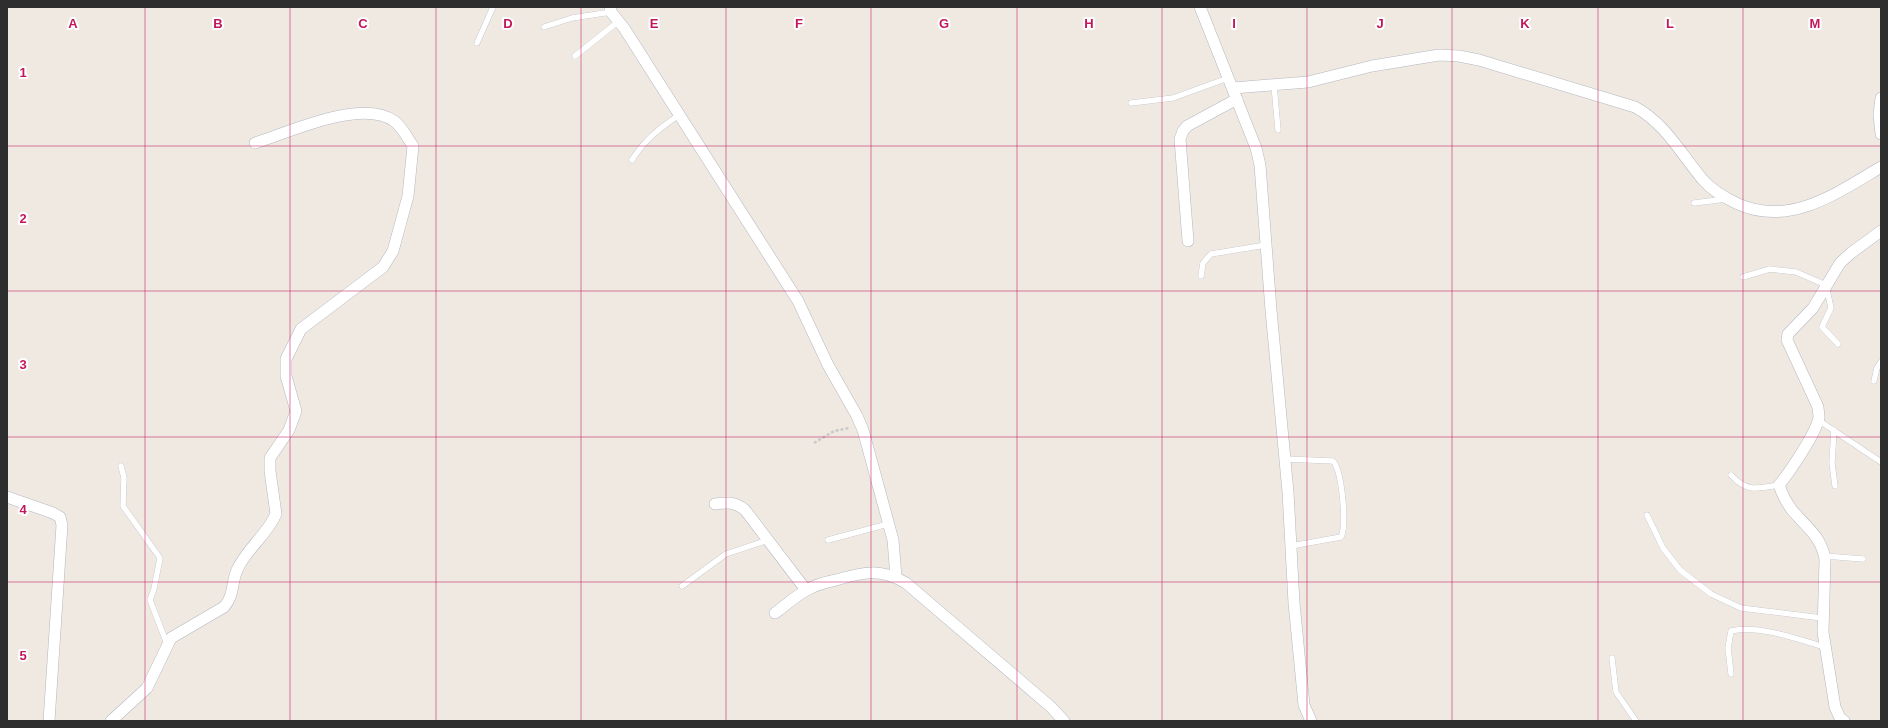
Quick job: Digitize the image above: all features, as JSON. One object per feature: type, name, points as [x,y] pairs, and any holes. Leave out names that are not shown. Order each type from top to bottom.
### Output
[{"type":"street","points":[[1200,7],[1256,148],[1260,164],[1285,459],[1294,602],[1304,704],[1311,721]]},
{"type":"street","points":[[610,9],[624,28],[798,301],[828,365],[861,426],[895,552],[896,577]]},
{"type":"street","points":[[1231,83],[1274,85],[1308,82],[1372,66],[1438,55],[1459,56],[1479,60],[1636,107],[1649,114],[1662,126],[1704,181],[1726,198],[1748,208],[1776,212],[1801,209],[1822,202],[1881,167]]},
{"type":"street","points":[[1881,98],[1879,115],[1881,134]]},
{"type":"street","points":[[1188,241],[1180,139],[1187,126],[1237,99]]},
{"type":"street","points":[[111,721],[147,688],[171,638],[224,607],[233,592],[236,572],[247,552],[274,521],[276,514],[270,471],[270,458],[289,430],[296,412],[286,376],[286,358],[301,329],[383,267],[393,251],[408,196],[413,146],[396,122],[380,113],[344,113],[255,144]]},
{"type":"street","points":[[1844,721],[1840,718],[1835,706],[1825,646],[1822,618],[1825,556],[1824,548],[1817,537],[1785,500],[1778,485],[1792,468],[1818,420],[1818,408],[1787,340],[1791,329],[1813,308],[1840,263],[1881,231]]},
{"type":"street","points":[[7,497],[53,513],[60,517],[62,525],[49,721]]},
{"type":"street","points":[[715,504],[730,502],[738,504],[745,510],[806,590]]},
{"type":"street","points":[[775,614],[806,590],[858,574],[878,573],[896,577],[906,583],[1064,721]]},
{"type":"lane","points":[[477,43],[493,7]]},
{"type":"lane","points":[[544,27],[572,18],[610,9]]},
{"type":"lane","points":[[574,56],[619,21]]},
{"type":"lane","points":[[1131,103],[1173,98],[1231,83]]},
{"type":"lane","points":[[1274,85],[1278,130]]},
{"type":"lane","points":[[632,160],[641,146],[654,131],[680,115]]},
{"type":"lane","points":[[1694,203],[1726,198]]},
{"type":"lane","points":[[1202,276],[1203,263],[1211,254],[1266,245]]},
{"type":"lane","points":[[1743,277],[1770,269],[1796,272],[1826,285],[1831,308],[1822,327],[1838,344]]},
{"type":"lane","points":[[1874,381],[1877,368],[1881,362]]},
{"type":"lane","points":[[1818,420],[1881,462]]},
{"type":"lane","points":[[1834,430],[1832,463],[1834,486]]},
{"type":"lane","points":[[1285,459],[1333,461],[1338,466],[1343,504],[1344,530],[1341,537],[1291,546]]},
{"type":"lane","points":[[121,466],[124,478],[123,506],[160,558],[150,600],[156,612],[167,644]]},
{"type":"lane","points":[[1731,475],[1739,484],[1754,489],[1778,485]]},
{"type":"lane","points":[[1647,515],[1663,548],[1680,570],[1711,594],[1741,608],[1822,618]]},
{"type":"lane","points":[[828,540],[888,524]]},
{"type":"lane","points":[[682,586],[726,554],[768,540]]},
{"type":"lane","points":[[1825,556],[1863,559]]},
{"type":"lane","points":[[1731,674],[1728,648],[1731,631],[1741,629],[1772,633],[1825,646]]},
{"type":"lane","points":[[1612,658],[1616,692],[1636,721]]},
{"type":"path","points":[[814,443],[834,431],[861,426]]}]
